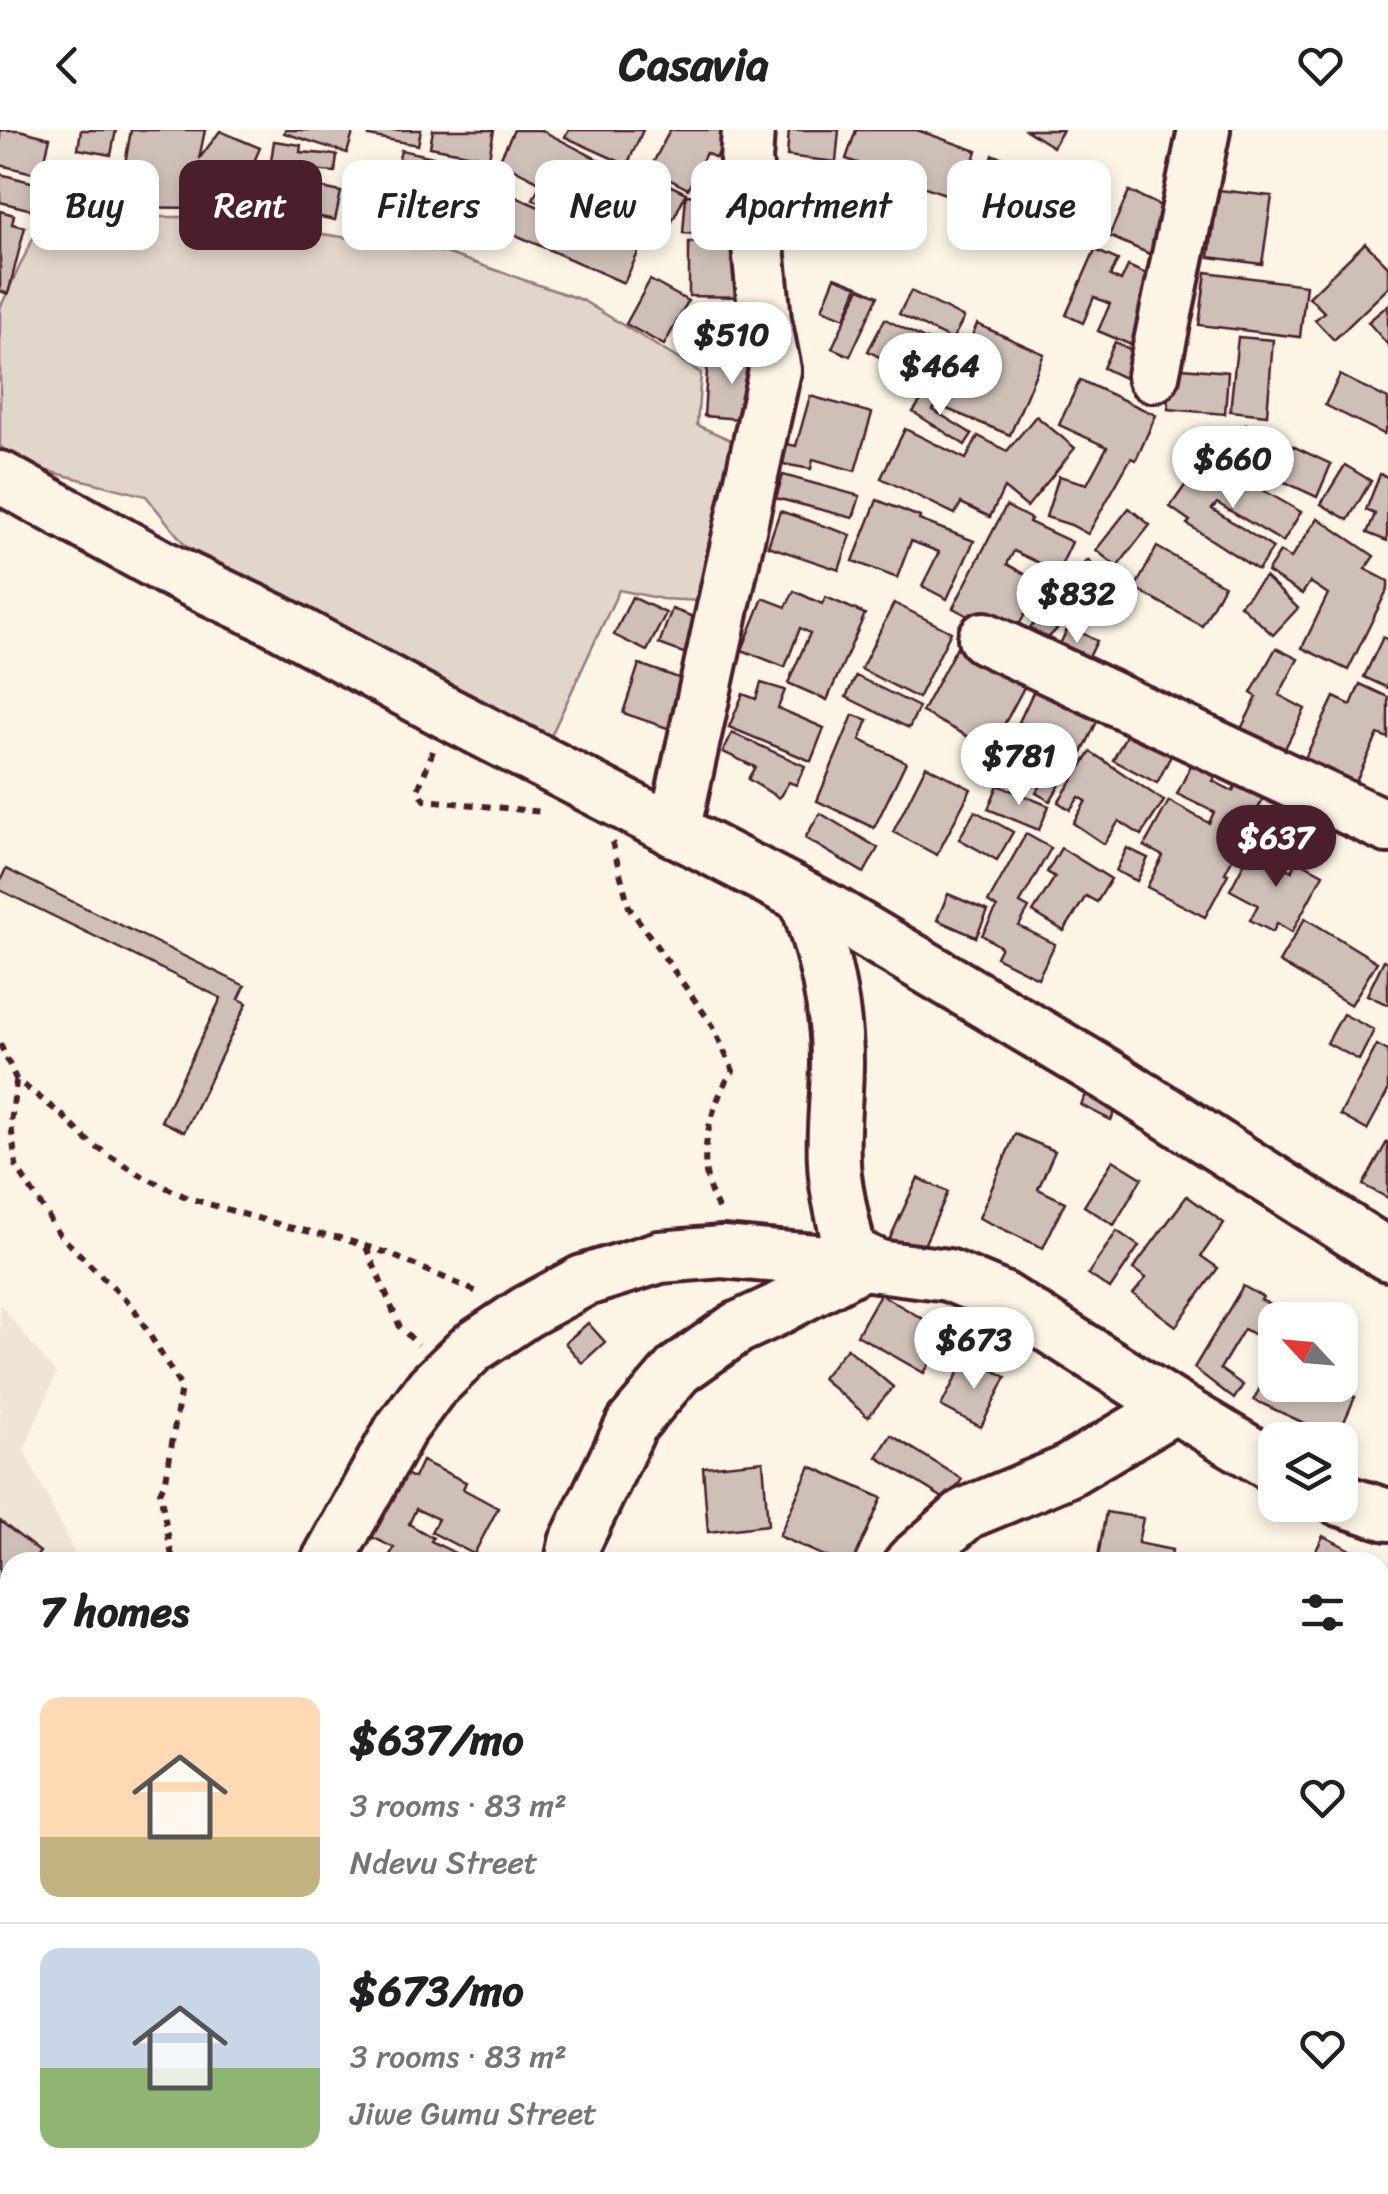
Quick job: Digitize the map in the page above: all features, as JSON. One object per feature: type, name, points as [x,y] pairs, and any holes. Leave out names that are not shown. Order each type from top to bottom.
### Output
[{"type":"street","points":[[674,831],[776,370],[764,320],[746,162],[748,130]]},
{"type":"street","points":[[1153,376],[1204,130]]},
{"type":"street","points":[[0,477],[169,570],[273,619],[831,911],[1112,1078],[1388,1255]]},
{"type":"street","points":[[984,638],[1388,827]]},
{"type":"street","points":[[805,898],[832,994],[837,1065],[834,1166],[839,1200],[850,1252],[870,1265]]},
{"type":"street","points":[[333,1552],[400,1430],[431,1388],[472,1348],[526,1312],[583,1282],[660,1257],[722,1252],[948,1276],[1003,1298],[1258,1457]]},
{"type":"street","points":[[573,1552],[632,1424],[678,1370],[737,1328],[870,1265]]},
{"type":"street","points":[[922,1552],[966,1514],[1066,1472],[1175,1407]]},
{"type":"street","points":[[1358,1506],[1388,1515]]},
{"type":"path","points":[[447,713],[418,790],[425,800],[550,812]]},
{"type":"path","points":[[606,830],[629,907],[713,1026],[733,1071],[721,1088],[704,1153],[708,1183],[726,1227],[720,1242],[722,1252]]},
{"type":"path","points":[[0,1044],[16,1080],[62,1115],[90,1144],[140,1175],[188,1198],[365,1246],[526,1312]]},
{"type":"path","points":[[16,1080],[11,1124],[16,1166],[60,1236],[133,1307],[182,1386],[166,1480],[160,1492],[171,1552]]},
{"type":"path","points":[[365,1246],[400,1327],[447,1373]]},
{"type":"shaded area","points":[[159,217],[179,217],[179,250],[322,250],[322,234],[342,237],[342,250],[446,253],[582,300],[701,373],[697,425],[744,446],[700,601],[662,599],[619,590],[549,740],[324,626],[186,546],[146,496],[20,464],[0,446],[0,308],[30,245],[30,250],[159,250]]},
{"type":"shaded area","points":[[0,1304],[56,1374],[24,1450],[74,1552],[0,1552]]},
{"type":"building","points":[[0,130],[19,130],[50,138],[45,160],[30,160],[30,172],[0,165]]},
{"type":"building","points":[[81,130],[116,130],[111,155],[78,149]]},
{"type":"building","points":[[131,130],[205,130],[199,159],[220,131],[260,148],[255,160],[179,160],[179,208],[159,208],[159,160],[126,160]]},
{"type":"building","points":[[371,130],[421,130],[418,145],[369,136]]},
{"type":"building","points":[[433,130],[494,130],[489,158],[430,147]]},
{"type":"building","points":[[514,130],[541,130],[599,160],[535,160],[535,180],[515,169],[515,160],[499,160]]},
{"type":"building","points":[[569,130],[643,130],[629,160],[616,160],[565,137]]},
{"type":"building","points":[[670,130],[731,130],[716,158],[706,153],[702,160],[691,160],[688,189],[671,180],[671,160],[655,160]]},
{"type":"building","points":[[789,130],[839,130],[836,160],[787,156]]},
{"type":"building","points":[[856,130],[917,130],[977,151],[974,160],[947,160],[947,195],[927,188],[927,160],[846,159]]},
{"type":"building","points":[[1026,130],[1063,130],[1053,147]]},
{"type":"building","points":[[284,133],[353,133],[347,153]]},
{"type":"building","points":[[274,141],[301,145],[300,152],[337,155],[335,172],[322,171],[322,160],[271,160]]},
{"type":"building","points":[[401,150],[433,157],[432,160],[399,160]]},
{"type":"building","points":[[0,174],[30,182],[30,210],[0,202]]},
{"type":"building","points":[[671,186],[686,193],[671,224]]},
{"type":"building","points":[[322,188],[341,192],[335,220],[322,217]]},
{"type":"building","points":[[1219,190],[1272,196],[1262,264],[1209,257]]},
{"type":"building","points":[[1129,191],[1172,211],[1152,255],[1111,237]]},
{"type":"building","points":[[686,195],[691,195],[691,234],[683,233]]},
{"type":"building","points":[[515,196],[535,205],[535,244],[515,235]]},
{"type":"building","points":[[0,211],[14,215],[12,224],[25,227],[8,294],[0,291]]},
{"type":"building","points":[[689,242],[691,250],[742,250],[744,297],[689,296]]},
{"type":"building","points":[[1365,243],[1388,266],[1388,288],[1334,340],[1315,320],[1324,312],[1309,297]]},
{"type":"building","points":[[550,250],[639,251],[624,283]]},
{"type":"building","points":[[1095,250],[1118,260],[1110,276],[1121,281],[1128,266],[1169,284],[1141,349],[1098,331],[1110,304],[1094,297],[1083,323],[1066,315]]},
{"type":"building","points":[[1206,272],[1306,285],[1300,337],[1199,325]]},
{"type":"building","points":[[835,277],[858,286],[845,318],[822,309]]},
{"type":"building","points":[[650,280],[688,301],[664,345],[626,324]]},
{"type":"building","points":[[860,288],[878,296],[850,356],[832,348]]},
{"type":"building","points":[[911,291],[964,318],[952,340],[899,314]]},
{"type":"building","points":[[700,305],[757,316],[751,342],[695,330]]},
{"type":"building","points":[[1388,305],[1388,345],[1368,322]]},
{"type":"building","points":[[885,319],[946,350],[929,383],[868,351]]},
{"type":"building","points":[[977,324],[1044,354],[1010,435],[942,407]]},
{"type":"building","points":[[1238,337],[1273,340],[1267,415],[1230,411]]},
{"type":"building","points":[[1115,342],[1153,361],[1141,386],[1103,368]]},
{"type":"building","points":[[708,356],[763,360],[751,420],[704,416]]},
{"type":"building","points":[[1171,367],[1228,372],[1225,414],[1168,409]]},
{"type":"building","points":[[1340,375],[1388,399],[1384,434],[1325,405]]},
{"type":"building","points":[[1080,380],[1156,415],[1136,460],[1131,458],[1088,534],[1046,517],[1059,476],[1087,484],[1107,447],[1059,425]]},
{"type":"building","points":[[929,389],[942,398],[933,410],[972,434],[965,445],[913,412]]},
{"type":"building","points":[[810,396],[872,413],[855,471],[813,459],[811,469],[783,464],[787,444],[796,446]]},
{"type":"building","points":[[1036,416],[1075,448],[1027,507],[1004,488],[990,517],[961,503],[955,514],[881,478],[905,429],[966,459],[978,436],[1007,451]]},
{"type":"building","points":[[1246,424],[1331,464],[1317,497],[1231,457]]},
{"type":"building","points":[[1207,454],[1301,512],[1283,542],[1217,503],[1212,509],[1273,548],[1258,570],[1187,524],[1190,521],[1170,507]]},
{"type":"building","points":[[1345,465],[1371,481],[1348,520],[1321,504]]},
{"type":"building","points":[[1380,474],[1388,477],[1387,541],[1367,533],[1375,514],[1366,510]]},
{"type":"building","points":[[783,475],[860,496],[853,518],[776,498]]},
{"type":"building","points":[[877,500],[974,541],[947,599],[922,586],[939,552],[911,541],[897,578],[853,561]]},
{"type":"building","points":[[1006,506],[1031,519],[1029,522],[1072,542],[1058,572],[1014,551],[1007,564],[1042,584],[1016,630],[983,612],[978,621],[953,608]]},
{"type":"building","points":[[1129,508],[1150,525],[1117,567],[1096,550]]},
{"type":"building","points":[[780,511],[851,535],[839,570],[768,546]]},
{"type":"building","points":[[1318,518],[1374,556],[1365,569],[1388,581],[1348,670],[1302,648],[1328,594],[1310,582],[1302,594],[1267,572],[1280,552],[1291,558]]},
{"type":"building","points":[[1157,547],[1224,585],[1202,626],[1135,588]]},
{"type":"building","points":[[1088,560],[1104,577],[1061,616],[1045,599]]},
{"type":"building","points":[[1265,577],[1298,608],[1273,635],[1240,605]]},
{"type":"building","points":[[794,591],[822,604],[826,597],[865,614],[827,700],[788,683],[810,633],[800,628],[785,667],[742,650],[763,598],[786,607]]},
{"type":"building","points":[[632,597],[666,613],[647,651],[614,635]]},
{"type":"building","points":[[894,603],[951,632],[918,698],[861,669]]},
{"type":"building","points":[[672,609],[718,626],[705,661],[659,644]]},
{"type":"building","points":[[1043,614],[1057,629],[1036,650],[1022,636]]},
{"type":"building","points":[[1069,626],[1097,641],[1085,665],[1057,650]]},
{"type":"building","points":[[1383,637],[1388,640],[1388,688],[1364,677]]},
{"type":"building","points":[[960,641],[1029,678],[991,749],[922,712]]},
{"type":"building","points":[[1276,648],[1298,659],[1279,695],[1305,709],[1276,766],[1238,735],[1257,697],[1251,693]]},
{"type":"building","points":[[639,664],[696,684],[679,732],[623,713]]},
{"type":"building","points":[[856,676],[919,707],[909,728],[846,697]]},
{"type":"building","points":[[761,683],[785,690],[778,708],[824,728],[811,761],[729,727],[743,694],[756,699]]},
{"type":"building","points":[[1037,684],[1100,715],[1082,753],[1019,722]]},
{"type":"building","points":[[1360,684],[1388,697],[1388,738],[1378,734],[1347,801],[1296,777],[1334,697],[1351,705]]},
{"type":"building","points":[[853,715],[868,720],[860,740],[906,762],[874,828],[817,801]]},
{"type":"building","points":[[1133,722],[1177,744],[1157,783],[1113,760]]},
{"type":"building","points":[[1011,728],[1049,746],[1030,786],[991,767]]},
{"type":"building","points":[[732,733],[805,766],[796,785],[789,782],[779,798],[748,779],[755,767],[723,752]]},
{"type":"building","points":[[1062,752],[1075,760],[1050,801],[1036,793]]},
{"type":"building","points":[[1091,752],[1164,801],[1141,835],[1119,821],[1104,844],[1073,823],[1086,801],[1079,797],[1070,810],[1058,802]]},
{"type":"building","points":[[1196,755],[1220,767],[1213,781],[1233,791],[1236,783],[1264,797],[1205,917],[1147,887],[1163,856],[1144,846],[1169,801],[1209,823],[1214,812],[1177,794]]},
{"type":"building","points":[[926,766],[971,789],[937,855],[893,832]]},
{"type":"building","points":[[998,785],[1049,806],[1039,830],[988,809]]},
{"type":"building","points":[[975,811],[1013,832],[997,860],[959,839]]},
{"type":"building","points":[[820,813],[878,848],[864,873],[805,838]]},
{"type":"building","points":[[1026,834],[1051,848],[1020,903],[1029,908],[1019,926],[1055,944],[1038,978],[996,957],[1001,947],[982,935],[997,908],[988,902]]},
{"type":"building","points":[[1061,848],[1111,879],[1097,902],[1086,896],[1064,931],[1033,912],[1055,877],[1047,872]]},
{"type":"building","points":[[1127,848],[1148,858],[1137,881],[1116,871]]},
{"type":"building","points":[[1251,850],[1292,871],[1297,860],[1323,874],[1292,932],[1277,923],[1273,932],[1250,920],[1258,905],[1230,890]]},
{"type":"building","points":[[6,869],[245,986],[239,999],[247,1003],[184,1132],[161,1121],[221,998],[0,890]]},
{"type":"building","points":[[948,894],[988,911],[976,937],[937,920]]},
{"type":"building","points":[[1305,918],[1377,962],[1351,1005],[1279,962]]},
{"type":"building","points":[[1384,960],[1388,962],[1388,1005],[1367,995]]},
{"type":"building","points":[[1343,1014],[1374,1030],[1359,1060],[1327,1043]]},
{"type":"building","points":[[1377,1045],[1388,1051],[1388,1091],[1367,1130],[1340,1115]]},
{"type":"building","points":[[1090,1087],[1120,1102],[1111,1120],[1081,1105]]},
{"type":"building","points":[[1015,1134],[1055,1151],[1038,1189],[1065,1202],[1043,1248],[979,1218]]},
{"type":"building","points":[[1388,1143],[1388,1198],[1363,1185]]},
{"type":"building","points":[[1113,1160],[1142,1178],[1114,1225],[1084,1206]]},
{"type":"building","points":[[918,1178],[948,1192],[916,1263],[885,1249]]},
{"type":"building","points":[[1187,1196],[1224,1223],[1201,1256],[1218,1268],[1176,1326],[1133,1294],[1146,1278],[1133,1269]]},
{"type":"building","points":[[1117,1231],[1139,1246],[1110,1289],[1088,1274]]},
{"type":"building","points":[[1243,1286],[1263,1297],[1265,1302],[1258,1302],[1258,1337],[1244,1329],[1220,1369],[1243,1385],[1234,1399],[1194,1368]]},
{"type":"building","points":[[880,1294],[947,1333],[924,1373],[857,1335]]},
{"type":"building","points":[[588,1323],[605,1342],[582,1363],[565,1343]]},
{"type":"building","points":[[847,1348],[893,1387],[868,1417],[822,1378]]},
{"type":"building","points":[[967,1356],[1006,1377],[981,1427],[941,1406]]},
{"type":"building","points":[[1258,1402],[1353,1402],[1344,1422],[1302,1422]]},
{"type":"building","points":[[891,1435],[962,1479],[948,1501],[877,1457]]},
{"type":"building","points":[[422,1461],[466,1482],[463,1489],[498,1508],[475,1552],[431,1532],[438,1519],[416,1509],[409,1524],[453,1552],[392,1552],[394,1548],[352,1527],[385,1463],[414,1478]]},
{"type":"building","points":[[763,1461],[768,1525],[708,1532],[703,1467]]},
{"type":"building","points":[[810,1466],[882,1498],[858,1552],[815,1552],[779,1536]]},
{"type":"building","points":[[1106,1512],[1143,1518],[1138,1543],[1172,1550],[1172,1552],[1099,1552]]},
{"type":"building","points":[[0,1521],[40,1552],[0,1552]]},
{"type":"building","points":[[1323,1536],[1355,1552],[1315,1552]]}]
